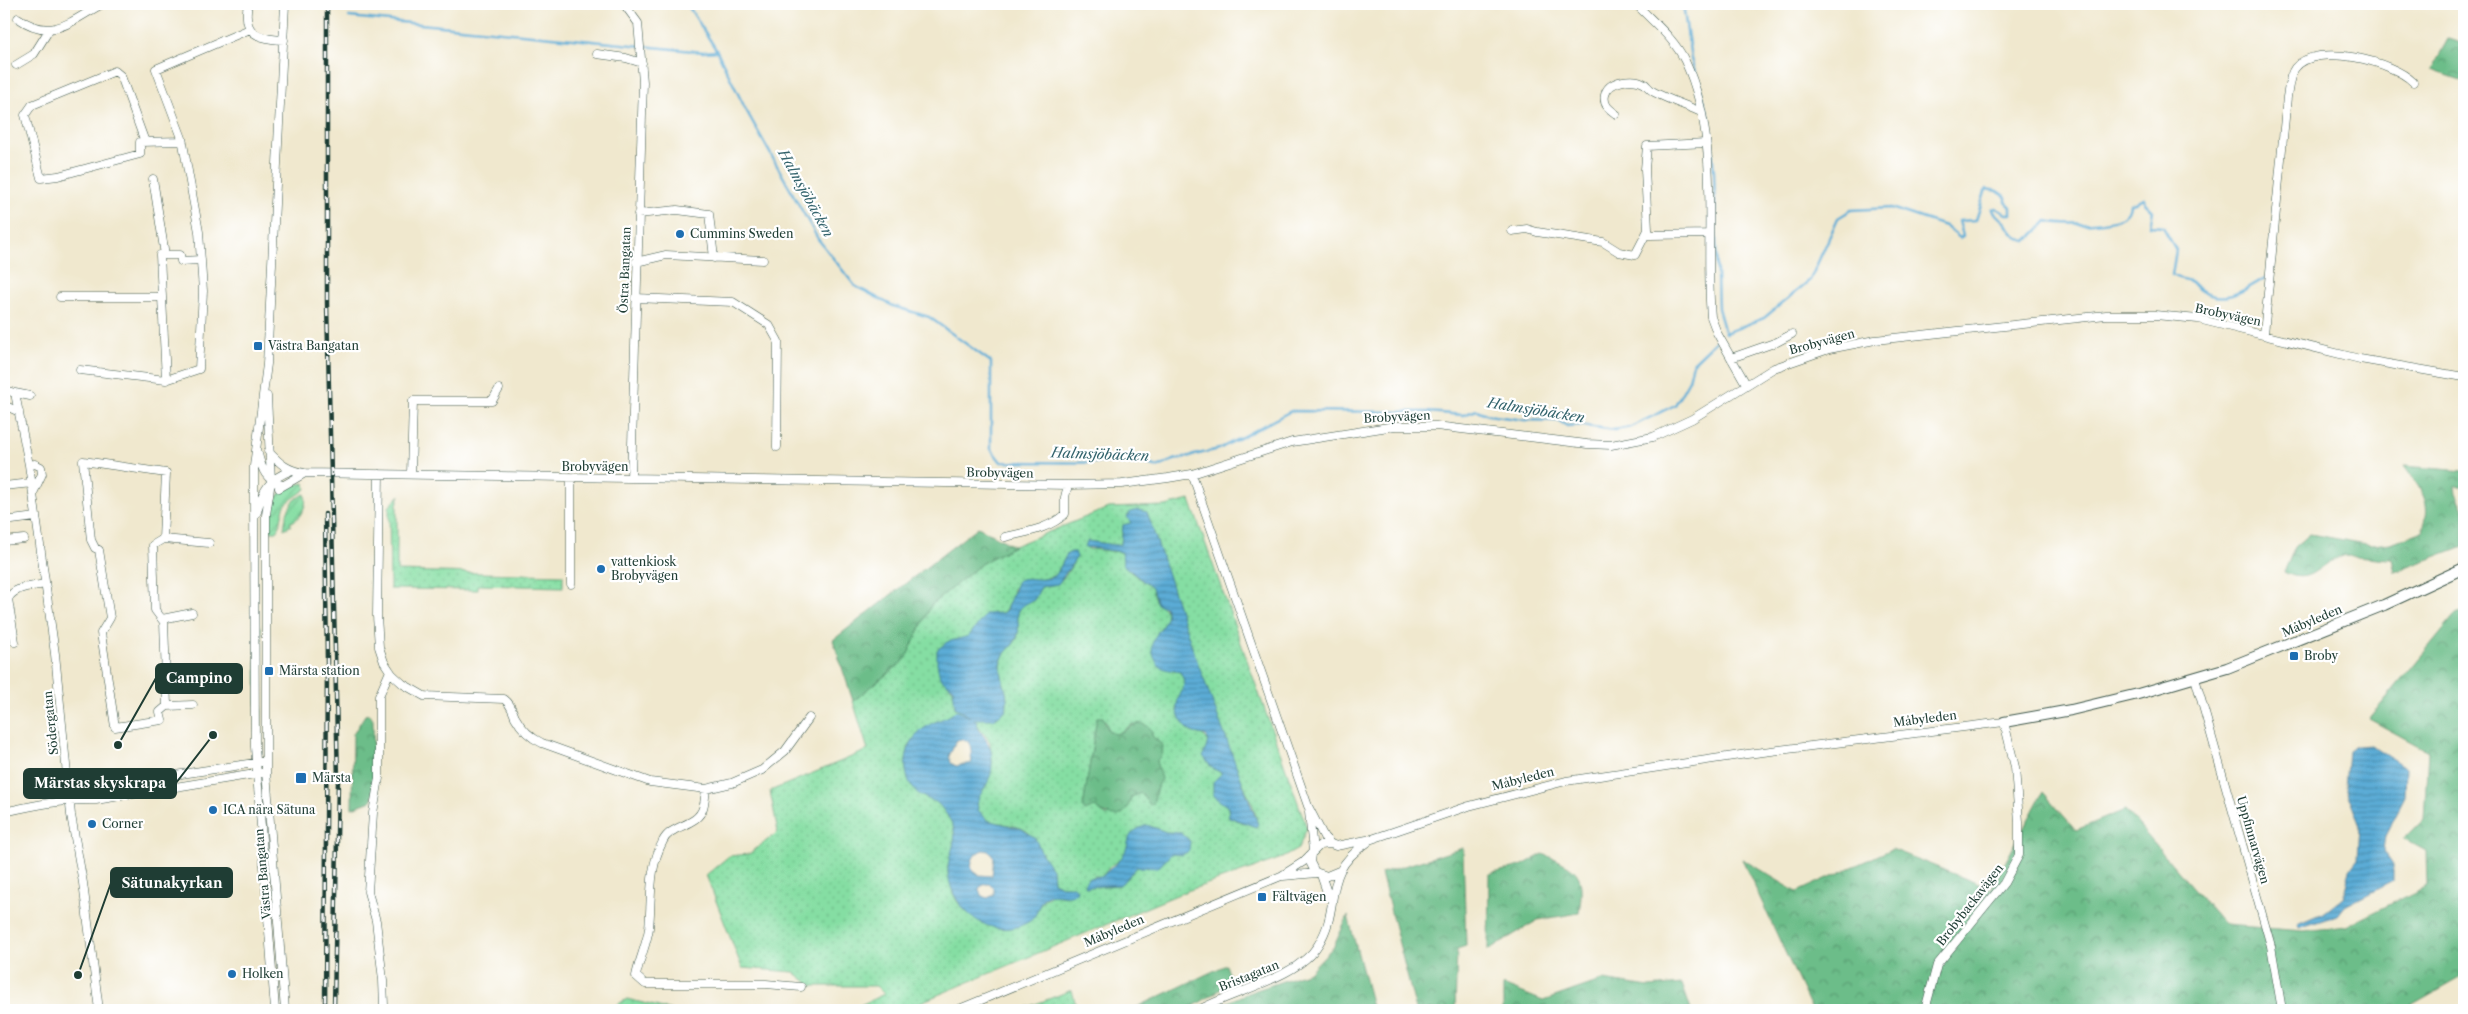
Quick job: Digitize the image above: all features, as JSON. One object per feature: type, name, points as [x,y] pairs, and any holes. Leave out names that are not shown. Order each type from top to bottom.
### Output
[{"type":"main road","name":"Måbyleden","points":[[2004,722],[2071,710],[2227,668],[2384,606],[2464,568]]},
{"type":"street","points":[[18,18],[32,28],[55,30],[102,4]]},
{"type":"street","points":[[248,4],[246,15],[250,29],[258,37],[284,40]]},
{"type":"street","name":"Västra Bangatan","points":[[276,1010],[256,774],[254,466],[266,364],[285,4]]},
{"type":"street","name":"Östra Bangatan","points":[[624,4],[638,24],[642,63],[631,478]]},
{"type":"street","points":[[1636,4],[1676,46],[1685,61],[1701,112],[1706,143],[1709,196],[1708,234],[1712,317],[1717,333],[1746,384]]},
{"type":"street","points":[[80,370],[166,380],[199,369],[203,291],[199,232],[182,141],[156,69],[193,51],[250,29]]},
{"type":"street","points":[[16,65],[34,54],[49,30]]},
{"type":"street","points":[[597,54],[626,58],[642,63]]},
{"type":"street","points":[[2264,334],[2287,97],[2290,78],[2296,66],[2310,58],[2333,55],[2350,56],[2391,68],[2408,77],[2413,82]]},
{"type":"street","points":[[145,142],[120,76],[115,71],[32,105],[25,115],[41,178],[58,176],[140,154],[140,142],[145,142],[182,141]]},
{"type":"street","points":[[1616,114],[1606,106],[1605,93],[1612,85],[1625,81],[1644,84],[1652,91],[1701,112]]},
{"type":"street","points":[[1512,231],[1528,229],[1603,242],[1619,252],[1635,256],[1648,230],[1645,169],[1647,146],[1706,143]]},
{"type":"street","points":[[153,179],[165,255]]},
{"type":"street","points":[[638,214],[677,210],[710,214],[714,258]]},
{"type":"street","points":[[1648,230],[1650,234],[1708,234]]},
{"type":"street","points":[[166,380],[160,255],[180,254],[181,261],[201,260]]},
{"type":"street","points":[[636,262],[666,255],[763,260]]},
{"type":"street","points":[[60,297],[162,297]]},
{"type":"street","points":[[635,298],[733,302],[769,325],[778,341],[777,447]]},
{"type":"street","name":"Brobyvägen","points":[[290,471],[305,473],[1068,486],[1136,483],[1192,474],[1292,442],[1395,426],[1436,426],[1587,444],[1611,445],[1653,437],[1692,419],[1774,368],[1829,349],[1875,340],[2106,316],[2176,317],[2264,334],[2360,359],[2464,377]]},
{"type":"street","points":[[1731,358],[1778,342],[1792,334]]},
{"type":"street","name":"Västra Bangatan","points":[[255,521],[264,491],[271,482],[268,450],[266,364]]},
{"type":"street","points":[[410,474],[413,401],[492,401],[499,389]]},
{"type":"street","points":[[4,392],[8,391],[30,396]]},
{"type":"street","name":"Södergatan","points":[[16,393],[32,483],[70,799],[99,1010]]},
{"type":"street","points":[[4,405],[19,412]]},
{"type":"street","name":"Västra Bangatan","points":[[257,449],[261,464],[271,482]]},
{"type":"street","points":[[268,450],[279,464],[290,471]]},
{"type":"street","points":[[164,539],[166,473],[83,461],[91,540],[95,548],[99,550],[110,618],[101,633],[115,727],[162,720],[160,712],[167,706],[193,705]]},
{"type":"street","name":"Södergatan","points":[[29,465],[35,464],[41,467],[42,474],[33,493]]},
{"type":"street","points":[[269,496],[271,482],[279,475],[290,471]]},
{"type":"street","name":"Brobyvägen","points":[[269,496],[282,485],[305,473]]},
{"type":"street","points":[[379,474],[377,616],[379,647],[390,671],[403,684],[424,696],[504,699],[510,705],[521,726],[534,739],[650,782],[706,789],[732,783],[762,770],[785,751],[809,718]]},
{"type":"street","points":[[1192,474],[1308,806],[1324,837],[1342,856],[1341,867]]},
{"type":"street","points":[[571,478],[571,584]]},
{"type":"street","points":[[271,482],[282,485]]},
{"type":"street","points":[[4,486],[32,483]]},
{"type":"street","points":[[1005,537],[1037,529],[1058,521],[1065,514],[1065,497],[1068,486]]},
{"type":"street","name":"Västra Bangatan","points":[[269,496],[266,524],[266,772],[285,1010]]},
{"type":"street","points":[[4,521],[36,517]]},
{"type":"street","points":[[4,541],[24,539]]},
{"type":"street","points":[[167,706],[164,622],[155,610],[154,545],[164,539],[209,543]]},
{"type":"street","points":[[15,642],[8,599],[10,594],[15,590],[45,584]]},
{"type":"street","points":[[162,618],[192,614]]},
{"type":"street","points":[[382,1010],[384,1006],[379,941],[368,892],[373,813],[379,778],[378,704],[379,696],[390,671]]},
{"type":"street","name":"Uppfinnarvägen","points":[[2195,678],[2271,946],[2282,1010]]},
{"type":"street","name":"Måbyleden","points":[[957,1010],[1281,876],[1320,845],[1372,839],[1469,806],[1601,774],[2004,722]]},
{"type":"street","name":"Brobybackavägen","points":[[1925,1010],[1937,965],[2004,883],[2019,856],[2019,822],[2015,767],[2004,722]]},
{"type":"street","points":[[70,799],[95,787],[266,762]]},
{"type":"street","points":[[4,812],[70,799],[96,800],[266,772]]},
{"type":"street","points":[[706,789],[703,809],[696,819],[668,835],[664,839],[656,858],[651,878],[649,928],[636,976],[645,984],[766,984],[801,987]]},
{"type":"street","points":[[1308,806],[1312,852],[1310,862],[1319,874]]},
{"type":"street","name":"Måbyleden","points":[[1281,876],[1334,874],[1351,853],[1372,839]]},
{"type":"street","name":"Bristagatan","points":[[1199,1010],[1259,983],[1281,976],[1297,967],[1318,946],[1328,926],[1335,882],[1341,867]]},
{"type":"street","name":"Bristagatan","points":[[1319,874],[1329,893],[1330,908]]},
{"type":"green space","points":[[2448,39],[2464,44],[2464,81],[2431,70]]},
{"type":"green space","points":[[2404,466],[2464,471],[2464,486],[2455,486],[2456,493],[2464,509],[2464,546],[2395,572],[2392,559],[2353,556],[2333,560],[2314,572],[2301,577],[2284,572],[2295,547],[2310,534],[2372,545],[2391,543],[2422,531],[2426,512],[2424,496]]},
{"type":"green space","points":[[304,483],[306,489],[287,503],[283,509],[278,531],[270,531],[274,505],[280,493],[294,485]]},
{"type":"green space","points":[[305,494],[306,499],[302,512],[290,523],[292,525],[284,529],[289,508],[295,500]]},
{"type":"green space","points":[[400,495],[397,504],[397,571],[563,575],[563,587],[477,585],[477,590],[390,589],[389,507]]},
{"type":"green space","points":[[1190,500],[1307,828],[1298,849],[1282,858],[1184,892],[902,1010],[850,1010],[884,994],[876,986],[812,986],[794,972],[742,968],[706,875],[729,856],[749,854],[778,832],[770,791],[868,750],[853,701],[905,660],[931,605],[982,563],[1014,546],[1108,508],[1165,506]],"holes":[[[1147,512],[1193,650],[1238,772],[1253,806],[1256,816],[1256,827],[1229,817],[1228,807],[1222,802],[1222,773],[1212,768],[1206,751],[1208,742],[1204,736],[1188,730],[1176,709],[1185,682],[1180,672],[1169,670],[1157,632],[1167,615],[1164,608],[1155,601],[1152,588],[1128,570],[1122,552],[1088,549],[1087,541],[1115,545],[1121,544],[1123,525],[1131,523],[1131,519]],[[1067,554],[1074,562],[1064,577],[1054,584],[1041,587],[1034,600],[1021,607],[1018,611],[1017,638],[1003,656],[1001,664],[1007,698],[1006,710],[955,708],[954,693],[942,675],[937,650],[970,635],[988,615],[1003,613],[1011,600],[1013,588],[1056,575]],[[950,717],[977,724],[990,742],[992,762],[976,803],[978,810],[987,820],[1027,831],[1037,843],[1051,869],[1053,882],[1062,886],[1068,886],[1066,896],[1052,895],[1044,899],[1037,911],[996,927],[972,916],[960,906],[952,891],[948,873],[955,839],[954,829],[940,806],[906,771],[908,750],[912,742],[923,729]],[[1097,717],[1106,721],[1108,730],[1113,734],[1117,734],[1133,724],[1151,729],[1152,736],[1163,746],[1156,761],[1157,786],[1153,804],[1147,801],[1141,793],[1131,797],[1130,803],[1107,816],[1095,807],[1083,808]],[[1147,825],[1166,832],[1181,833],[1190,841],[1167,856],[1161,865],[1137,867],[1120,885],[1090,887],[1094,876],[1103,876],[1108,868],[1121,859]]]},
{"type":"green space","points":[[978,527],[1014,546],[982,563],[931,605],[905,660],[853,701],[833,640]]},
{"type":"green space","points":[[2464,611],[2464,976],[2404,1010],[1812,1010],[1742,859],[1797,892],[1892,849],[1991,889],[2043,792],[2076,830],[2125,810],[2225,925],[2304,931],[2346,926],[2427,886],[2426,851],[2404,839],[2424,819],[2428,751],[2369,719],[2454,616]]},
{"type":"green space","points":[[261,627],[261,744],[257,744],[256,628]]},
{"type":"green space","points":[[370,714],[373,719],[374,793],[371,801],[352,808],[353,734],[365,715]]},
{"type":"green space","points":[[1097,717],[1103,717],[1108,730],[1113,734],[1136,724],[1145,725],[1151,729],[1152,736],[1163,746],[1162,755],[1156,761],[1161,779],[1157,786],[1153,804],[1150,805],[1141,793],[1131,797],[1126,811],[1118,816],[1107,814],[1095,807],[1085,811],[1083,808]]},
{"type":"green space","points":[[1463,848],[1466,946],[1457,949],[1455,1010],[1416,1010],[1381,873]]},
{"type":"green space","points":[[1543,854],[1565,864],[1577,874],[1581,889],[1579,913],[1538,920],[1488,950],[1489,874],[1521,866]]},
{"type":"green space","points":[[1348,916],[1373,1010],[1209,1010],[1248,993],[1309,972],[1334,946]]},
{"type":"green space","points":[[1226,965],[1232,982],[1188,1010],[1131,1010]]},
{"type":"green space","points":[[1603,980],[1649,987],[1682,984],[1691,1010],[1503,1010],[1503,985],[1543,1001]]},
{"type":"green space","points":[[1072,990],[1077,1010],[1020,1010]]},
{"type":"green space","points":[[627,999],[671,1010],[608,1010]]},
{"type":"water","points":[[1138,510],[1147,512],[1193,650],[1258,824],[1256,827],[1229,817],[1228,807],[1213,796],[1213,782],[1222,773],[1212,768],[1203,756],[1208,741],[1207,737],[1188,730],[1178,715],[1177,704],[1184,683],[1183,678],[1180,672],[1160,666],[1154,657],[1153,642],[1165,620],[1165,607],[1157,604],[1152,588],[1123,565],[1122,552],[1085,547],[1087,541],[1115,545],[1121,544],[1123,525],[1131,523],[1127,517],[1130,512]]},
{"type":"water","points":[[1075,552],[1077,557],[1058,584],[1041,587],[1034,600],[1025,604],[1018,613],[1018,635],[1006,651],[1001,664],[1007,697],[1006,710],[994,719],[973,719],[977,721],[979,729],[990,747],[992,760],[991,774],[979,797],[978,810],[987,820],[1022,829],[1035,838],[1042,854],[1052,869],[1053,882],[1062,886],[1074,886],[1077,889],[1076,893],[1072,895],[1054,894],[1046,896],[1030,921],[1016,927],[1002,929],[976,920],[957,899],[951,886],[948,872],[955,836],[952,824],[936,802],[914,790],[907,776],[907,753],[912,741],[925,727],[950,716],[956,710],[970,717],[955,707],[953,688],[940,678],[937,650],[947,642],[969,636],[986,614],[1003,613],[1018,580],[1028,578],[1046,579],[1056,575],[1067,554]],"holes":[[[961,739],[970,744],[972,763],[956,766],[951,763],[949,756],[957,740]],[[983,850],[989,851],[994,857],[992,876],[979,875],[972,870],[973,858]],[[989,884],[994,888],[994,894],[988,898],[984,897],[980,894],[979,888]]]},
{"type":"water","points":[[2371,745],[2406,768],[2405,796],[2385,835],[2383,851],[2393,865],[2393,881],[2345,906],[2338,915],[2299,928],[2297,924],[2325,912],[2343,898],[2350,870],[2358,859],[2360,826],[2345,787],[2348,751],[2356,746]]},
{"type":"water","points":[[1147,825],[1166,832],[1181,833],[1190,841],[1189,851],[1182,855],[1171,854],[1158,868],[1137,867],[1120,885],[1086,887],[1084,884],[1088,878],[1103,876],[1118,862],[1125,851],[1131,835],[1139,828]]},
{"type":"waterway","points":[[687,4],[717,51]]},
{"type":"waterway","name":"Halmsjöbäcken","points":[[1683,4],[1691,59],[1709,117],[1714,172],[1718,308],[1725,333],[1764,318],[1810,280],[1838,218],[1851,210],[1891,208],[1945,226],[1960,238],[1963,236],[1959,221],[1976,220],[1986,189],[1997,191],[2006,197],[2006,202],[2011,207],[2011,214],[2006,214],[1996,208],[1992,209],[2014,235],[2027,241],[2047,221],[2076,224],[2114,220],[2123,217],[2128,212],[2130,204],[2144,198],[2145,203],[2153,211],[2150,226],[2163,227],[2176,250],[2172,275],[2190,281],[2201,291],[2218,297],[2242,291],[2265,278]]},
{"type":"waterway","name":"Halmsjöbäcken","points":[[349,17],[703,52],[717,51],[746,110],[818,239],[855,286],[893,306],[929,317],[991,362],[991,449],[1001,462],[1145,463],[1157,467],[1174,460],[1219,449],[1291,411],[1427,412],[1463,415],[1477,410],[1488,415],[1524,420],[1559,421],[1567,426],[1578,425],[1615,430],[1631,427],[1675,405],[1689,380],[1693,363],[1716,341]]},
{"type":"railway","points":[[327,4],[327,303],[338,780],[334,1010]]},
{"type":"railway","points":[[325,514],[327,662],[325,1010]]},
{"type":"place","name":"Cummins Sweden","points":[[680,234]]},
{"type":"place","name":"Västra Bangatan","points":[[258,346]]},
{"type":"place","name":"vattenkiosk Brobyvägen","points":[[601,569]]},
{"type":"place","name":"Broby","points":[[2294,656]]},
{"type":"place","name":"Märsta station","points":[[269,671]]},
{"type":"place","name":"Märstas skyskrapa","points":[[213,735]]},
{"type":"place","name":"Campino","points":[[118,745]]},
{"type":"place","name":"Märsta","points":[[301,778]]},
{"type":"place","name":"ICA nära Sätuna","points":[[213,810]]},
{"type":"place","name":"Corner","points":[[92,824]]},
{"type":"place","name":"Fältvägen","points":[[1262,897]]},
{"type":"place","name":"Holken","points":[[232,974]]},
{"type":"place","name":"Sätunakyrkan","points":[[78,975]]}]
